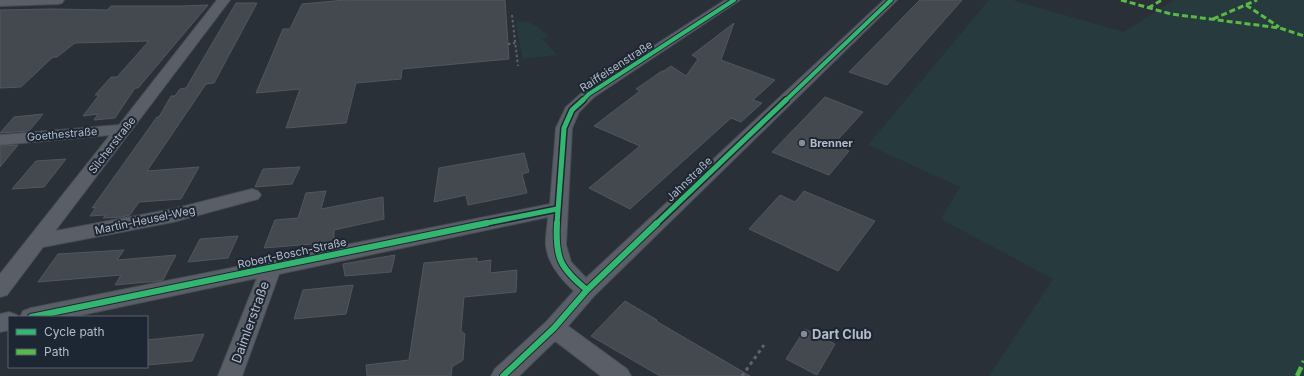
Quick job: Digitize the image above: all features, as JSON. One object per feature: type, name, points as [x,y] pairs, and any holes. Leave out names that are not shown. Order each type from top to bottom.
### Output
[{"type":"street","points":[[0,2],[58,0]]},
{"type":"street","name":"Silcherstraße","points":[[0,289],[224,0]]},
{"type":"street","name":"Raiffeisenstraße","points":[[588,290],[575,280],[565,269],[558,257],[555,235],[564,128],[572,110],[590,94],[734,0]]},
{"type":"street","name":"Jahnstraße","points":[[503,376],[554,328],[588,290],[891,0]]},
{"type":"street","name":"Goethestraße","points":[[0,140],[125,129]]},
{"type":"street","name":"Martin-Heusel-Weg","points":[[38,241],[151,220],[226,203],[252,195]]},
{"type":"street","name":"Robert-Bosch-Straße","points":[[36,316],[557,209]]},
{"type":"street","name":"Daimlerstraße","points":[[230,376],[270,268]]},
{"type":"street","points":[[554,328],[619,376]]},
{"type":"path","points":[[512,15],[518,66]]},
{"type":"path","points":[[508,44],[515,43]]},
{"type":"path","points":[[742,376],[764,345]]},
{"type":"green space","points":[[989,0],[1012,0],[1124,32],[1174,0],[1304,0],[1304,376],[989,376],[1053,279],[941,219],[960,187],[868,145]]},
{"type":"green space","points":[[519,21],[531,23],[549,36],[542,39],[557,55],[523,59],[516,24]]},
{"type":"building","points":[[345,0],[505,0],[509,59],[402,69],[401,79],[356,83],[346,123],[286,128],[300,89],[256,93],[283,29],[290,29],[302,4]]},
{"type":"building","points":[[920,0],[962,0],[887,85],[849,72]]},
{"type":"building","points":[[236,3],[257,3],[214,83],[206,84],[147,171],[199,167],[181,199],[139,202],[130,215],[122,217],[103,218],[106,215],[90,216],[96,207],[92,208],[157,117],[159,117],[171,96],[175,96],[180,89],[186,88]]},
{"type":"building","points":[[208,5],[138,88],[135,88],[115,118],[94,120],[98,114],[83,116],[99,95],[95,95],[111,77],[117,77],[149,41],[75,43],[57,57],[53,57],[21,87],[0,88],[0,10],[107,10],[111,6]]},
{"type":"building","points":[[734,23],[721,60],[775,80],[753,100],[762,103],[741,122],[731,118],[630,209],[589,188],[640,146],[594,126],[640,91],[636,89],[671,66],[686,76],[698,59],[692,55]]},
{"type":"building","points":[[825,97],[863,112],[833,145],[849,151],[829,175],[772,152]]},
{"type":"building","points":[[43,114],[29,131],[0,133],[14,117]]},
{"type":"building","points":[[18,145],[0,167],[0,146]]},
{"type":"building","points":[[524,153],[529,172],[522,174],[527,193],[468,205],[466,195],[434,202],[439,168]]},
{"type":"building","points":[[66,159],[44,187],[12,189],[36,161]]},
{"type":"building","points":[[300,167],[292,184],[255,187],[263,169]]},
{"type":"building","points":[[326,191],[321,209],[383,197],[384,219],[334,230],[334,242],[311,247],[312,244],[264,248],[275,220],[298,218],[306,193]]},
{"type":"building","points":[[804,191],[875,221],[838,271],[749,229],[780,195],[795,202]]},
{"type":"building","points":[[238,236],[228,258],[188,262],[200,239]]},
{"type":"building","points":[[124,250],[117,260],[176,255],[163,280],[159,281],[115,285],[121,275],[38,282],[58,254]]},
{"type":"building","points":[[395,255],[391,272],[345,276],[343,264]]},
{"type":"building","points":[[477,258],[477,262],[491,260],[490,273],[517,270],[516,292],[464,297],[461,331],[465,334],[463,360],[452,367],[451,376],[367,376],[366,365],[409,360],[424,263]]},
{"type":"building","points":[[353,285],[346,314],[294,319],[303,290]]},
{"type":"building","points":[[625,301],[657,320],[656,321],[750,376],[660,376],[591,336]]},
{"type":"building","points":[[805,329],[835,344],[817,375],[786,359]]},
{"type":"building","points":[[204,334],[192,361],[148,365],[148,340]]},
{"type":"marked path","points":[[1121,0],[1171,14],[1280,28],[1304,36]]},
{"type":"marked path","points":[[1148,8],[1162,0]]},
{"type":"marked path","points":[[1213,19],[1257,0]]},
{"type":"marked path","points":[[1246,5],[1279,27]]},
{"type":"marked path","points":[[1297,376],[1304,361]]},
{"type":"cycle path","points":[[587,290],[567,271],[560,259],[556,245],[564,128],[572,110],[589,94],[734,0]]},
{"type":"cycle path","points":[[503,376],[554,328],[587,290],[891,0]]},
{"type":"cycle path","points":[[36,316],[557,209]]},
{"type":"place","name":"Brenner","points":[[802,143]]},
{"type":"place","name":"Dart Club","points":[[804,334]]}]
